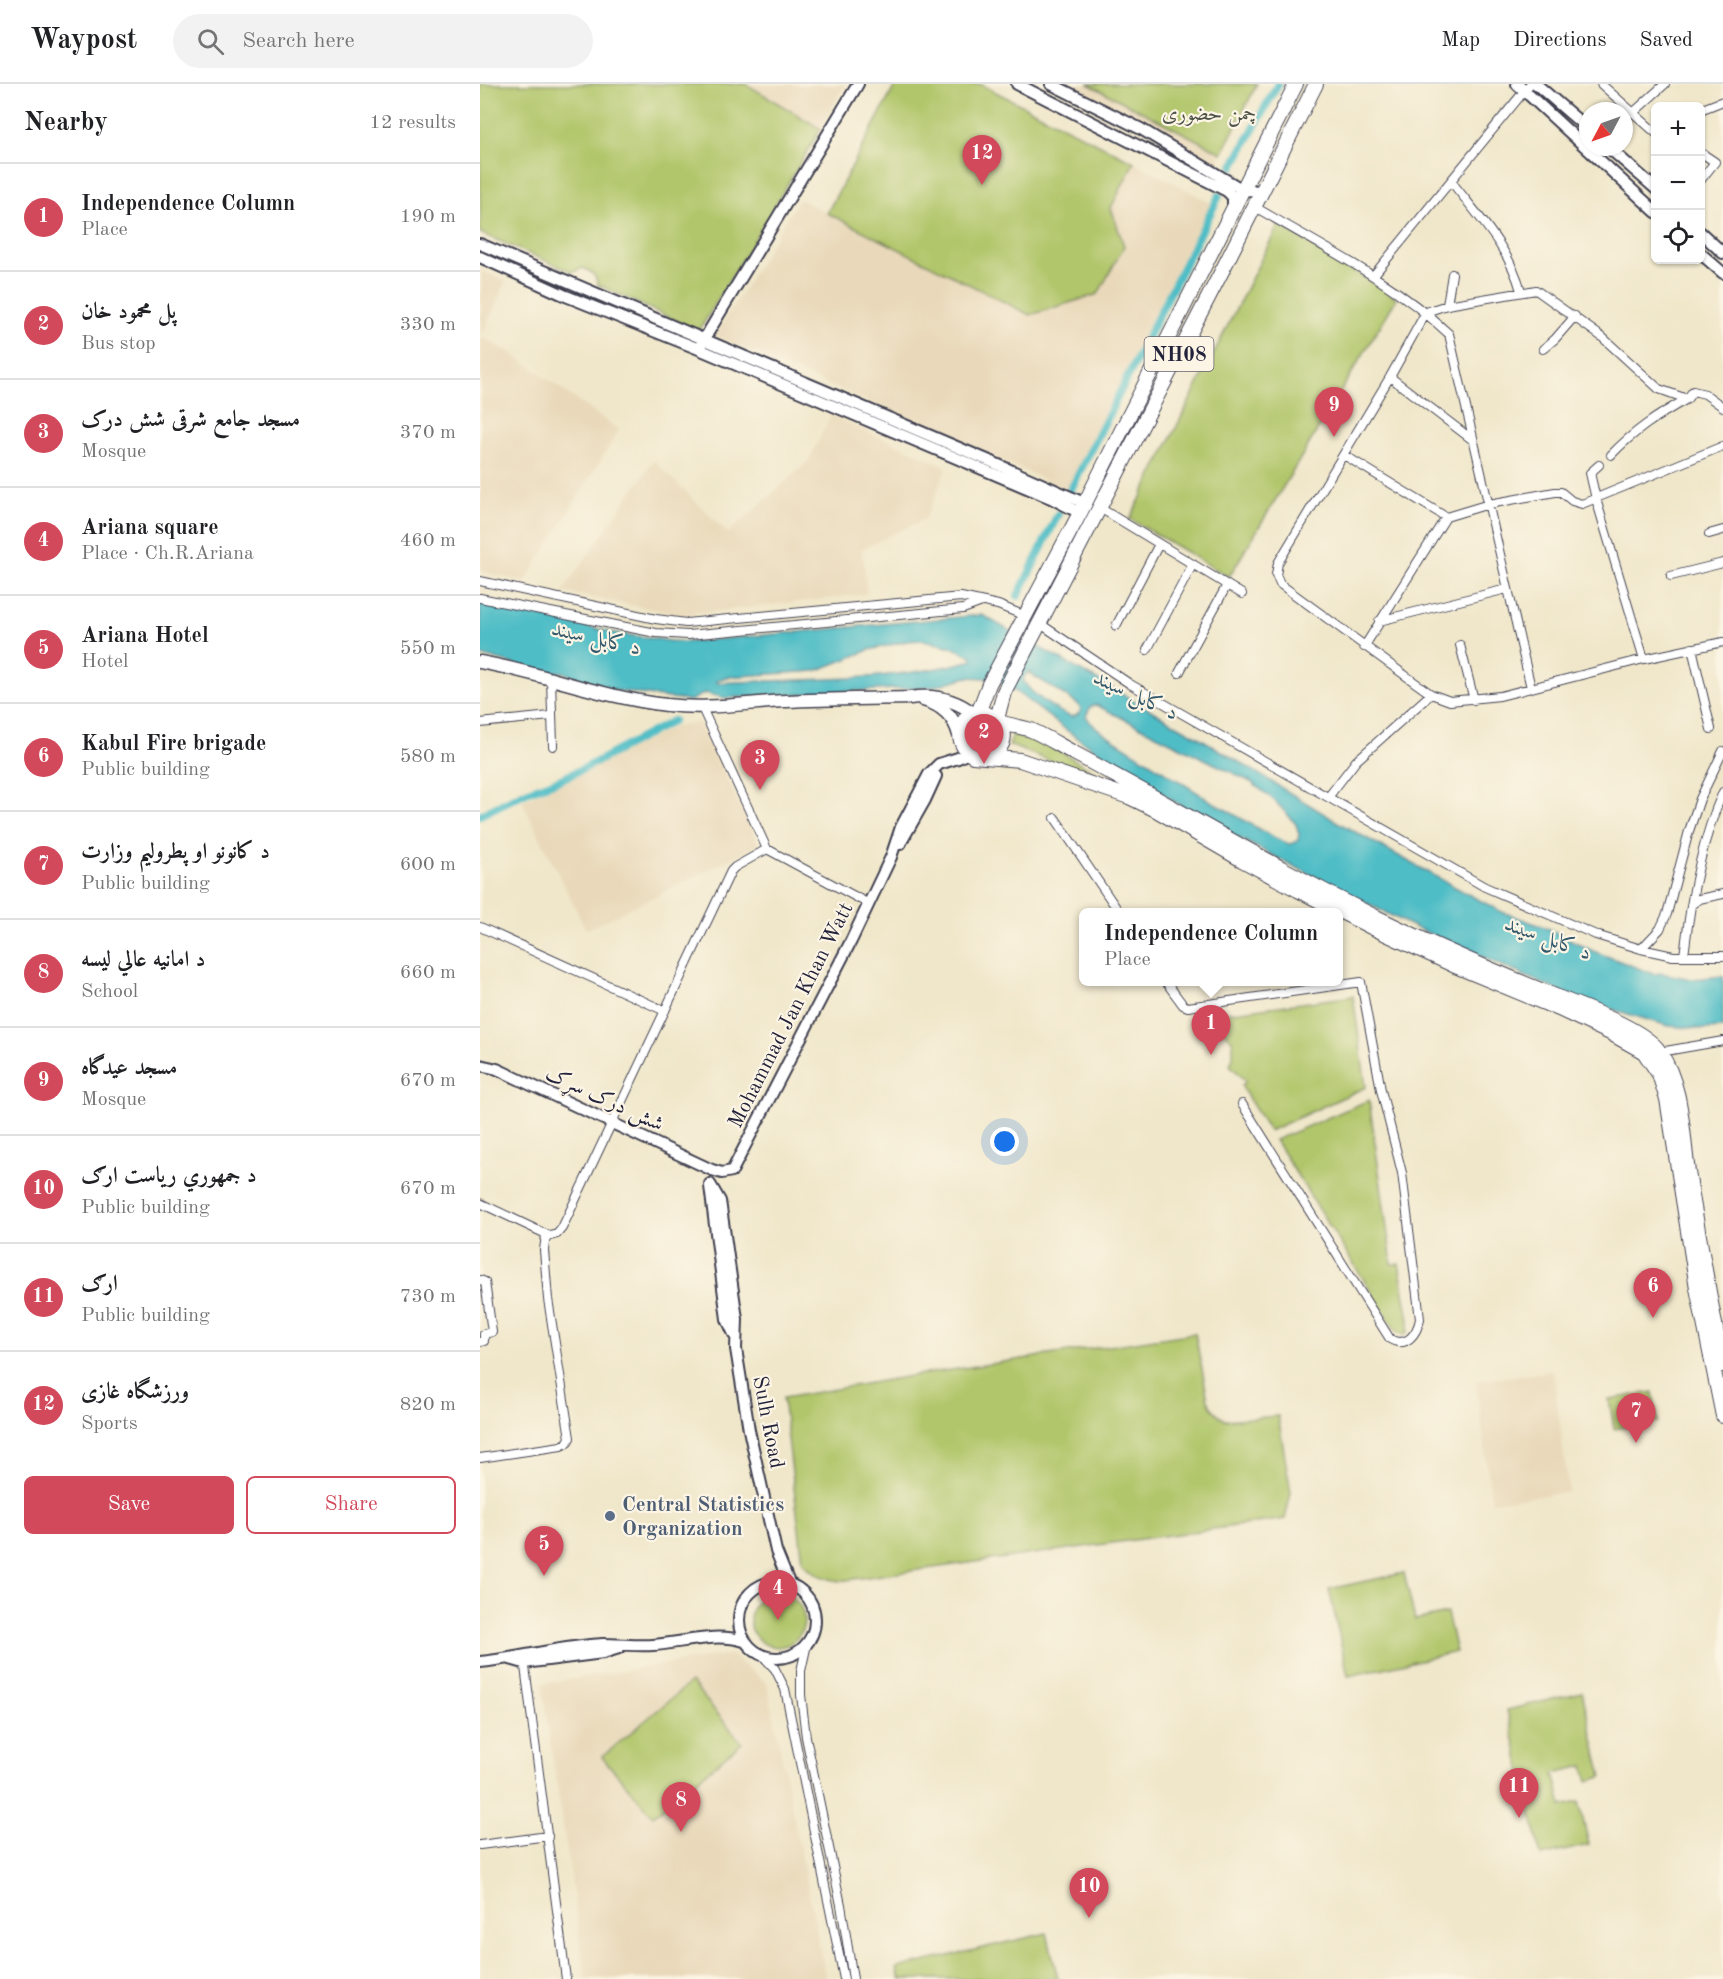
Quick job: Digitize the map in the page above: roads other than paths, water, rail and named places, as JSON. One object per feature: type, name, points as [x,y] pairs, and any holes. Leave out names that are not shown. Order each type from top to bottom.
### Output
[{"type":"highway","name":"NH08","points":[[959,735],[964,722],[976,714],[1023,615],[1082,508],[1296,84]]},
{"type":"highway","name":"NH08","points":[[976,755],[999,749],[1003,743],[1004,736],[998,720],[1004,692],[1255,207],[1316,84]]},
{"type":"highway","points":[[1204,268],[1223,269]]},
{"type":"highway","points":[[976,714],[985,713],[998,720],[1031,730],[1196,822],[1378,918],[1453,954],[1556,996],[1642,1035],[1660,1052],[1670,1069],[1676,1089],[1723,1365]]},
{"type":"highway","points":[[959,735],[960,741],[976,755],[1020,760],[1129,797],[1334,908]]},
{"type":"highway","points":[[1343,913],[1453,965],[1559,1009],[1627,1041],[1644,1052],[1659,1074],[1667,1099],[1697,1288],[1723,1416]]},
{"type":"main road","points":[[701,344],[858,84]]},
{"type":"main road","points":[[1017,84],[1227,191],[1233,197],[1233,212]]},
{"type":"main road","points":[[1051,84],[1141,129],[1243,190],[1263,191]]},
{"type":"main road","points":[[1536,84],[1579,121]]},
{"type":"main road","points":[[1524,86],[1654,210]]},
{"type":"main road","points":[[1618,156],[1651,185]]},
{"type":"main road","points":[[1705,236],[1723,253]]},
{"type":"main road","points":[[480,244],[701,344],[992,462],[1082,508]]},
{"type":"main road","points":[[480,257],[566,296],[701,344]]},
{"type":"main road","points":[[1705,257],[1723,273]]},
{"type":"main road","points":[[480,662],[509,667],[632,700],[702,708],[785,701],[929,696],[949,699],[976,714]]},
{"type":"main road","points":[[910,698],[931,703],[944,710],[954,721],[959,735]]},
{"type":"main road","name":"Mohammad Jan Khan Watt","points":[[712,1170],[726,1173],[732,1171],[869,904],[891,857],[901,827],[932,770],[939,764],[976,755]]},
{"type":"main road","name":"شش درک سړک","points":[[480,1065],[497,1069],[712,1170]]},
{"type":"main road","name":"Sulh Road","points":[[712,1170],[710,1184],[713,1220],[727,1319],[735,1336],[749,1430],[776,1551],[789,1583]]},
{"type":"main road","points":[[480,1662],[603,1653],[630,1644],[652,1645],[721,1637],[733,1637],[744,1641],[762,1655],[778,1659],[794,1654],[807,1644],[814,1630],[815,1612],[808,1596],[789,1583],[770,1582],[753,1589],[741,1604],[738,1623],[744,1641]]},
{"type":"street","points":[[1601,84],[1621,102]]},
{"type":"street","points":[[1651,129],[1633,113],[1665,84]]},
{"type":"street","points":[[1373,276],[1451,181],[1524,86]]},
{"type":"street","points":[[1705,108],[1723,101]]},
{"type":"street","points":[[1705,155],[1723,166]]},
{"type":"street","points":[[1705,173],[1715,162]]},
{"type":"street","points":[[1451,181],[1497,242],[1516,272],[1521,291]]},
{"type":"street","points":[[1255,207],[1373,276],[1426,312],[1449,334],[1531,688]]},
{"type":"street","points":[[1447,305],[1452,274]]},
{"type":"street","points":[[1687,399],[1659,389],[1602,337],[1536,290],[1447,305],[1426,312],[1390,377],[1278,563],[1276,575],[1280,584],[1364,647],[1431,694],[1450,701],[1500,696],[1644,659],[1723,642]]},
{"type":"street","points":[[1543,349],[1556,339],[1575,316]]},
{"type":"street","points":[[1390,377],[1474,441]]},
{"type":"street","points":[[1611,454],[1629,436],[1654,417],[1687,399],[1694,391],[1700,391],[1722,405]]},
{"type":"street","points":[[1364,647],[1446,517],[1489,504],[1561,492],[1577,504],[1596,499],[1723,446]]},
{"type":"street","points":[[1344,455],[1446,517]]},
{"type":"street","points":[[1599,465],[1590,473],[1596,499],[1644,659]]},
{"type":"street","points":[[1100,508],[1242,594]]},
{"type":"street","points":[[1709,534],[1723,530]]},
{"type":"street","points":[[1116,626],[1159,544]]},
{"type":"street","points":[[1671,576],[1723,563]]},
{"type":"street","points":[[1147,650],[1193,564]]},
{"type":"street","points":[[480,581],[656,620],[686,623],[961,597],[998,605],[1023,615]]},
{"type":"street","points":[[1179,673],[1227,585]]},
{"type":"street","points":[[1379,621],[1507,589]]},
{"type":"street","points":[[480,598],[656,633],[688,635],[963,609],[984,602]]},
{"type":"street","points":[[718,620],[719,633]]},
{"type":"street","points":[[1039,623],[1130,684],[1485,887],[1596,935],[1641,949],[1672,956],[1723,956]]},
{"type":"street","points":[[1460,645],[1474,700]]},
{"type":"street","points":[[1692,648],[1711,729]]},
{"type":"street","points":[[551,679],[553,746]]},
{"type":"street","points":[[1329,796],[1356,761],[1431,694]]},
{"type":"street","points":[[702,708],[767,849],[869,904]]},
{"type":"street","points":[[480,723],[551,716]]},
{"type":"street","points":[[1641,949],[1660,929],[1667,914],[1700,799],[1723,751]]},
{"type":"street","points":[[1684,956],[1691,905],[1714,813],[1723,792]]},
{"type":"street","points":[[1056,818],[1116,908]]},
{"type":"street","points":[[480,1203],[546,1235],[557,1234],[562,1228],[732,872],[735,867],[767,849]]},
{"type":"street","points":[[1691,905],[1699,899],[1723,894]]},
{"type":"street","points":[[480,927],[665,1011]]},
{"type":"street","points":[[1242,1104],[1386,1334],[1395,1342],[1406,1341],[1417,1332],[1420,1318],[1402,1173],[1380,1090],[1361,982],[1343,984]]},
{"type":"street","points":[[1169,986],[1183,1005],[1188,1006],[1332,986]]},
{"type":"street","points":[[1660,1052],[1723,1041]]},
{"type":"street","points":[[480,1458],[561,1446],[570,1438],[548,1299],[544,1250],[546,1235]]},
{"type":"street","points":[[480,1280],[485,1282],[492,1332],[484,1334],[484,1341],[480,1342]]},
{"type":"street","points":[[807,1644],[801,1671],[801,1695],[806,1737],[841,1905],[853,1979]]},
{"type":"street","points":[[762,1655],[776,1668],[785,1689],[844,1979]]},
{"type":"street","points":[[524,1658],[566,1979]]},
{"type":"street","points":[[480,1845],[548,1836]]},
{"type":"water","name":"د کابل سيند","points":[[480,602],[614,633],[689,642],[982,615],[1200,738],[1339,823],[1502,912],[1547,928],[1593,951],[1654,974],[1661,973],[1692,979],[1723,976],[1723,1028],[1669,1026],[1577,999],[1410,925],[1203,820],[1073,735],[1015,691],[985,678],[967,677],[932,687],[725,698],[705,693],[690,701],[597,688],[563,672],[543,672],[480,655]],"holes":[[[922,640],[952,647],[971,656],[973,660],[910,673],[878,676],[718,683],[716,681],[726,677],[816,671],[869,650]],[[1028,672],[1078,704],[1081,709],[1080,713],[1073,717],[1052,707],[1030,689],[1023,678]],[[1096,705],[1251,782],[1275,801],[1296,824],[1298,840],[1289,844],[1273,837],[1209,800],[1102,732],[1086,716],[1091,706]]]},
{"type":"waterway","points":[[1233,166],[1278,84]]},
{"type":"waterway","points":[[1069,493],[1219,196]]},
{"type":"waterway","points":[[1018,596],[1058,514]]},
{"type":"waterway","points":[[480,815],[526,792],[587,767],[673,721]]},
{"type":"place","name":"ورزشگاه غازی","points":[[982,185]]},
{"type":"place","name":"مسجد عیدگاه","points":[[1334,437]]},
{"type":"place","name":"پل محمود خان","points":[[984,764]]},
{"type":"place","name":"مسجد جامع شرقی شش درک","points":[[760,790]]},
{"type":"place","name":"Independence Column","points":[[1211,1055]]},
{"type":"place","name":"Kabul Fire brigade","points":[[1653,1318]]},
{"type":"place","name":"د کانونو او پطرولیم وزارت","points":[[1636,1443]]},
{"type":"place","name":"Central Statistics Organization","points":[[610,1516]]},
{"type":"place","name":"Ariana Hotel","points":[[544,1576]]},
{"type":"place","name":"Ariana square","points":[[778,1620]]},
{"type":"place","name":"ارګ","points":[[1519,1818]]},
{"type":"place","name":"د امانیه عالي لیسه","points":[[681,1832]]},
{"type":"place","name":"د جمهوري ریاست ارګ","points":[[1089,1918]]},
{"type":"park label","name":"چمن حضوری","points":[[1209,113]]}]
